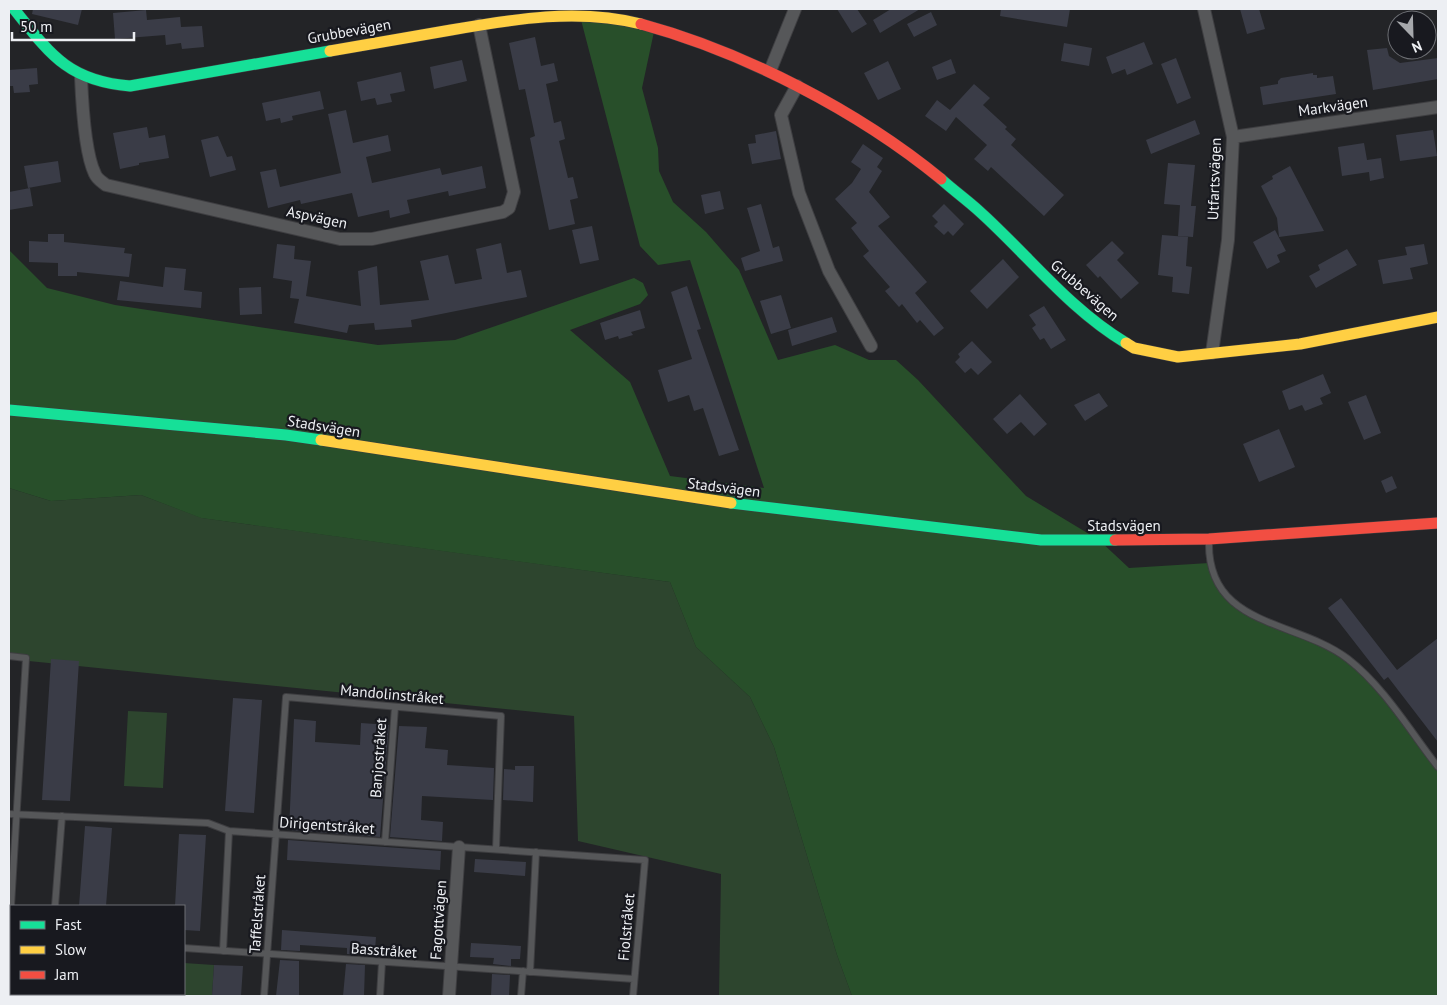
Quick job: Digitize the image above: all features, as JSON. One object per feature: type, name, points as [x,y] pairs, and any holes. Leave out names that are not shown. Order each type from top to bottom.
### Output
[{"type":"street","name":"Grubbevägen","points":[[14,9],[54,56],[81,77],[111,86],[130,86],[479,25],[556,15],[620,19],[677,34],[770,71],[869,128],[926,168],[979,211],[1050,283],[1085,314],[1134,348],[1178,357],[1300,344],[1438,317]]},
{"type":"street","points":[[770,71],[795,9]]},
{"type":"street","name":"Utfartsvägen","points":[[1204,9],[1233,136],[1228,240],[1212,353]]},
{"type":"street","name":"Aspvägen","points":[[81,77],[83,110],[92,165],[98,179],[106,185],[340,239],[372,239],[503,212],[510,208],[514,192],[479,25]]},
{"type":"street","points":[[797,86],[781,115],[799,192],[829,271],[871,346]]},
{"type":"street","name":"Markvägen","points":[[1233,136],[1438,107]]},
{"type":"street","name":"Stadsvägen","points":[[9,410],[286,435],[680,497],[1041,540],[1209,539],[1438,523]]},
{"type":"street","name":"Fagottvägen","points":[[448,996],[460,847]]},
{"type":"lane","points":[[1209,539],[1209,563],[1223,590],[1242,611],[1258,620],[1313,640],[1346,658],[1383,696],[1438,767]]},
{"type":"lane","points":[[9,656],[26,658],[11,905]]},
{"type":"lane","name":"Mandolinstråket","points":[[275,834],[286,696],[501,716],[496,849]]},
{"type":"lane","name":"Banjostråket","points":[[385,842],[395,706]]},
{"type":"lane","name":"Dirigentstråket","points":[[9,814],[208,824],[229,831],[645,860]]},
{"type":"lane","points":[[56,905],[62,816]]},
{"type":"lane","points":[[223,951],[229,831]]},
{"type":"lane","name":"Taffelstråket","points":[[264,996],[275,834]]},
{"type":"lane","points":[[521,996],[526,972],[536,852]]},
{"type":"lane","name":"Fiolstråket","points":[[633,996],[645,860]]},
{"type":"lane","points":[[9,944],[10,936]]},
{"type":"lane","name":"Basstråket","points":[[185,948],[634,979]]},
{"type":"lane","points":[[380,996],[382,962]]},
{"type":"green space","points":[[580,16],[655,27],[642,88],[658,148],[659,171],[673,202],[706,232],[739,270],[778,360],[835,345],[869,360],[896,360],[918,380],[1026,496],[1099,540],[1129,568],[1209,563],[1223,590],[1242,611],[1313,640],[1361,671],[1438,767],[1438,996],[852,996],[837,955],[774,747],[750,697],[696,647],[670,582],[201,518],[141,495],[51,501],[9,488],[9,250],[47,288],[115,305],[378,345],[455,340],[634,278],[643,283],[648,295],[640,304],[570,330],[630,382],[670,476],[764,488],[690,260],[658,265],[640,246]]},
{"type":"green space","points":[[9,488],[51,501],[141,495],[202,518],[670,582],[696,647],[750,697],[774,747],[837,955],[852,996],[719,996],[721,874],[578,841],[574,716],[9,659]]},
{"type":"green space","points":[[128,711],[167,713],[163,788],[124,786]]},
{"type":"green space","points":[[185,963],[214,965],[212,996],[58,996],[185,995]]},
{"type":"building","points":[[33,9],[82,9],[78,25],[32,14]]},
{"type":"building","points":[[837,9],[857,9],[867,24],[852,33]]},
{"type":"building","points":[[891,9],[920,9],[880,33],[873,20]]},
{"type":"building","points":[[1001,9],[1070,9],[1067,27],[1000,16]]},
{"type":"building","points":[[1240,9],[1259,9],[1265,29],[1247,34]]},
{"type":"building","points":[[146,10],[147,20],[180,17],[181,27],[202,26],[204,47],[182,49],[181,43],[166,45],[165,35],[115,39],[113,13]]},
{"type":"building","points":[[931,12],[937,25],[914,37],[907,24]]},
{"type":"building","points":[[535,37],[541,66],[554,63],[558,81],[546,84],[554,123],[561,121],[565,139],[559,141],[568,178],[573,177],[578,198],[570,200],[575,224],[549,230],[530,138],[535,136],[525,89],[519,90],[509,43]]},
{"type":"building","points":[[1144,42],[1153,64],[1127,75],[1125,69],[1112,74],[1106,57]]},
{"type":"building","points":[[1064,43],[1092,48],[1089,66],[1061,61]]},
{"type":"building","points":[[1387,48],[1387,60],[1395,60],[1400,63],[1437,60],[1438,58],[1438,79],[1373,90],[1367,50]]},
{"type":"building","points":[[1176,58],[1191,98],[1177,104],[1161,64]]},
{"type":"building","points":[[951,59],[956,73],[937,80],[932,67]]},
{"type":"building","points":[[462,60],[467,81],[434,89],[430,67]]},
{"type":"building","points":[[888,61],[901,89],[878,100],[864,73]]},
{"type":"building","points":[[37,68],[38,84],[29,85],[30,92],[14,93],[13,86],[9,86],[9,70]]},
{"type":"building","points":[[401,72],[405,91],[390,94],[392,102],[377,105],[375,98],[361,101],[357,82]]},
{"type":"building","points":[[1313,73],[1313,75],[1317,75],[1317,78],[1333,76],[1336,94],[1263,105],[1260,87],[1278,84],[1281,78]]},
{"type":"building","points":[[974,84],[990,98],[983,105],[1007,127],[1005,129],[1016,139],[1011,145],[1064,195],[1044,216],[991,167],[988,171],[974,159],[987,145],[956,117],[946,131],[925,116],[937,100],[950,110]]},
{"type":"building","points":[[320,91],[324,109],[292,116],[293,120],[281,123],[280,118],[266,121],[262,103]]},
{"type":"building","points":[[346,110],[353,143],[388,135],[391,151],[366,157],[372,183],[440,168],[442,175],[482,166],[486,188],[449,196],[448,191],[407,200],[410,213],[390,218],[389,210],[358,217],[352,193],[301,204],[300,200],[268,208],[260,172],[276,169],[280,187],[341,173],[328,114]]},
{"type":"building","points":[[1195,120],[1200,134],[1151,154],[1146,140]]},
{"type":"building","points":[[147,127],[149,138],[165,135],[169,158],[139,163],[139,165],[120,169],[113,133]]},
{"type":"building","points":[[1433,130],[1437,156],[1400,161],[1396,135]]},
{"type":"building","points":[[776,131],[781,159],[752,164],[748,144],[756,143],[755,135]]},
{"type":"building","points":[[218,136],[227,157],[232,156],[236,170],[210,177],[201,140]]},
{"type":"building","points":[[1364,143],[1367,160],[1381,158],[1384,178],[1370,181],[1369,172],[1342,176],[1338,147]]},
{"type":"building","points":[[863,144],[883,158],[877,167],[882,171],[869,192],[890,217],[878,226],[927,282],[915,293],[944,328],[934,336],[920,320],[917,323],[902,304],[899,307],[885,291],[890,287],[863,256],[869,251],[851,228],[857,223],[835,199],[852,183],[861,169],[851,162]]},
{"type":"building","points":[[58,161],[61,182],[28,188],[24,166]]},
{"type":"building","points":[[1168,163],[1195,165],[1191,206],[1164,204]]},
{"type":"building","points":[[1290,166],[1324,231],[1279,237],[1277,218],[1261,186],[1273,179],[1272,176]]},
{"type":"building","points":[[30,188],[33,206],[9,210],[9,192]]},
{"type":"building","points":[[720,191],[724,209],[705,214],[701,195]]},
{"type":"building","points":[[761,204],[773,248],[779,246],[783,261],[745,271],[741,258],[760,251],[747,208]]},
{"type":"building","points":[[944,204],[964,224],[953,236],[948,231],[944,235],[934,226],[938,222],[932,216]]},
{"type":"building","points":[[1180,205],[1196,206],[1193,237],[1178,236]]},
{"type":"building","points":[[592,226],[599,260],[580,264],[572,230]]},
{"type":"building","points":[[1275,230],[1286,251],[1277,255],[1280,262],[1267,269],[1253,242]]},
{"type":"building","points":[[48,234],[64,234],[64,242],[125,248],[124,253],[132,254],[129,277],[77,272],[77,276],[58,276],[58,263],[29,262],[29,241],[48,242]]},
{"type":"building","points":[[1162,235],[1188,237],[1186,266],[1192,267],[1189,294],[1172,292],[1173,277],[1158,275]]},
{"type":"building","points":[[1112,241],[1124,253],[1117,260],[1139,283],[1121,299],[1100,276],[1098,278],[1086,265]]},
{"type":"building","points":[[501,243],[507,273],[521,270],[527,297],[411,320],[412,327],[375,330],[374,323],[349,325],[347,333],[294,323],[299,299],[290,298],[292,281],[273,278],[277,244],[295,246],[294,259],[311,261],[306,296],[361,306],[358,271],[377,266],[380,305],[429,300],[420,261],[448,255],[455,284],[482,279],[476,249]]},
{"type":"building","points":[[1424,244],[1428,264],[1410,268],[1413,279],[1383,284],[1378,260],[1407,255],[1405,247]]},
{"type":"building","points":[[1347,249],[1357,265],[1316,288],[1309,276],[1320,270],[1318,265]]},
{"type":"building","points":[[1003,259],[1019,277],[987,309],[970,291]]},
{"type":"building","points":[[165,267],[186,269],[184,290],[202,292],[201,308],[117,300],[120,281],[163,287]]},
{"type":"building","points":[[687,286],[701,329],[697,330],[739,450],[719,456],[703,408],[694,411],[689,395],[668,402],[658,370],[692,359],[671,292]]},
{"type":"building","points":[[261,287],[262,314],[240,315],[239,288]]},
{"type":"building","points":[[781,295],[791,328],[771,334],[760,301]]},
{"type":"building","points":[[1044,306],[1066,340],[1051,349],[1044,338],[1040,340],[1032,328],[1036,325],[1029,315]]},
{"type":"building","points":[[640,310],[645,328],[631,332],[633,335],[619,339],[618,336],[605,340],[600,323]]},
{"type":"building","points":[[832,317],[837,332],[792,346],[788,330]]},
{"type":"building","points":[[972,341],[992,362],[978,375],[971,368],[965,373],[955,362],[960,357],[958,354]]},
{"type":"building","points":[[1323,374],[1331,393],[1320,398],[1323,404],[1305,411],[1302,405],[1289,410],[1282,391]]},
{"type":"building","points":[[1099,393],[1108,406],[1085,421],[1074,405]]},
{"type":"building","points":[[1020,394],[1047,424],[1034,436],[1021,422],[1007,434],[993,419]]},
{"type":"building","points":[[1366,395],[1381,433],[1364,440],[1348,402]]},
{"type":"building","points":[[1279,429],[1295,467],[1259,482],[1243,444]]},
{"type":"building","points":[[1392,476],[1397,488],[1386,493],[1381,481]]},
{"type":"building","points":[[1341,598],[1397,670],[1438,638],[1438,742],[1388,677],[1384,680],[1328,608]]},
{"type":"building","points":[[51,659],[79,661],[70,801],[42,800]]},
{"type":"building","points":[[233,698],[262,700],[254,813],[225,811]]},
{"type":"building","points":[[294,719],[316,721],[315,742],[360,745],[361,723],[389,725],[380,837],[289,830]]},
{"type":"building","points":[[399,726],[427,727],[425,748],[448,750],[447,765],[494,768],[493,800],[422,796],[421,820],[443,822],[442,841],[390,837]]},
{"type":"building","points":[[515,766],[534,766],[533,802],[503,800],[504,769],[515,770]]},
{"type":"building","points":[[85,826],[112,828],[106,905],[79,905]]},
{"type":"building","points":[[179,834],[206,835],[200,931],[185,930],[185,905],[175,905]]},
{"type":"building","points":[[288,840],[441,851],[440,870],[287,860]]},
{"type":"building","points":[[475,859],[526,862],[525,876],[474,872]]},
{"type":"building","points":[[282,930],[376,937],[375,950],[366,950],[365,955],[347,954],[347,948],[300,945],[300,951],[281,950]]},
{"type":"building","points":[[471,943],[521,946],[520,959],[511,959],[511,966],[493,964],[494,958],[470,957]]},
{"type":"building","points":[[280,960],[299,961],[299,996],[276,996]]},
{"type":"building","points":[[346,964],[365,965],[364,996],[343,996]]},
{"type":"building","points":[[214,965],[243,966],[241,996],[212,996]]},
{"type":"building","points":[[492,974],[510,975],[509,996],[491,996]]},
{"type":"traffic: fast","points":[[14,9],[50,52],[62,62],[91,78],[130,86],[330,51]]},
{"type":"traffic: fast","points":[[941,179],[997,228],[1067,298],[1105,329],[1126,343]]},
{"type":"traffic: fast","points":[[9,410],[286,435],[321,440]]},
{"type":"traffic: fast","points":[[731,503],[1041,540],[1115,540]]},
{"type":"traffic: slow","points":[[330,51],[522,19],[570,16],[594,17],[641,24]]},
{"type":"traffic: slow","points":[[1126,343],[1134,348],[1178,357],[1300,344],[1438,317]]},
{"type":"traffic: slow","points":[[321,440],[731,503]]},
{"type":"traffic: jam","points":[[641,24],[720,50],[799,86],[874,130],[941,179]]},
{"type":"traffic: jam","points":[[1115,540],[1209,539],[1438,523]]}]
